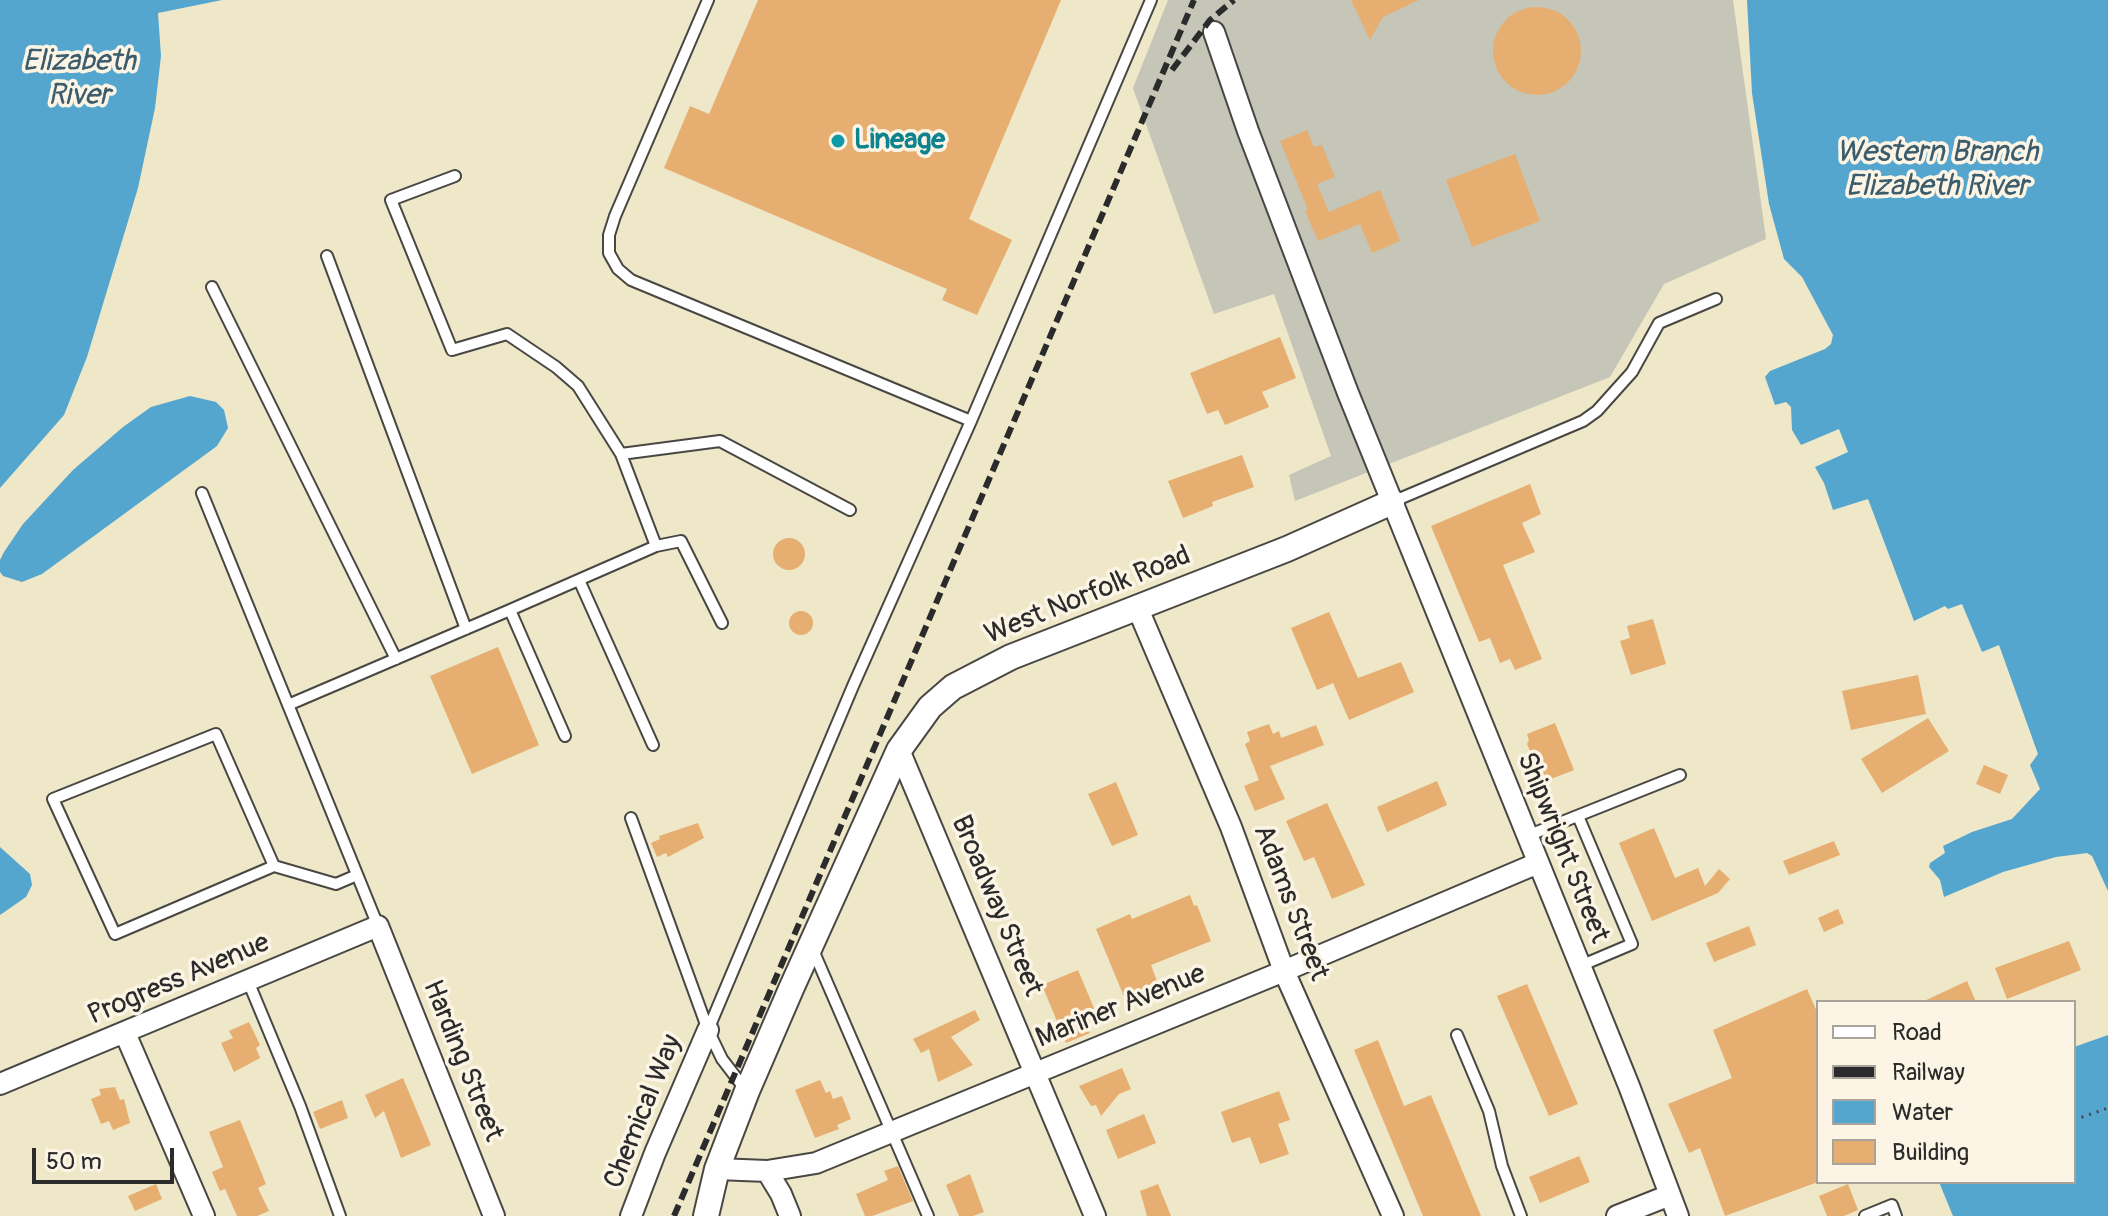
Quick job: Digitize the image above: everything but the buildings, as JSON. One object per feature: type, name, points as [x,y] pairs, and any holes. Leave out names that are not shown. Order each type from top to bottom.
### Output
[{"type":"street","name":"Shipwright Street","points":[[1214,32],[1248,131],[1392,502],[1678,1216]]},
{"type":"street","name":"West Norfolk Road","points":[[699,1216],[747,1091],[899,750],[930,707],[953,687],[983,670],[1287,549],[1392,502]]},
{"type":"street","name":"Adams Street","points":[[1138,609],[1231,827],[1284,971],[1393,1216]]},
{"type":"street","name":"Broadway Street","points":[[899,750],[1095,1216]]},
{"type":"street","name":"Mariner Avenue","points":[[715,1176],[816,1163],[1538,863]]},
{"type":"street","name":"Progress Avenue","points":[[0,1084],[378,926]]},
{"type":"street","name":"Harding Street","points":[[378,926],[494,1216]]},
{"type":"street","name":"Chemical Way","points":[[631,1216],[708,1030]]},
{"type":"street","points":[[125,1033],[204,1216]]},
{"type":"street","points":[[767,1171],[790,1216]]},
{"type":"street","name":"West Norfolk Road","points":[[706,1216],[715,1176]]},
{"type":"street","points":[[1617,1216],[1670,1195]]},
{"type":"lane","points":[[708,0],[615,216],[609,235],[609,253],[618,269],[631,280],[971,421]]},
{"type":"lane","points":[[708,1030],[853,686],[971,421],[1151,0]]},
{"type":"lane","points":[[455,176],[391,200],[452,350],[507,334],[578,386],[621,454],[656,546]]},
{"type":"lane","points":[[327,256],[466,629]]},
{"type":"lane","points":[[212,287],[396,659]]},
{"type":"lane","name":"West Norfolk Road","points":[[1392,502],[1583,421],[1612,397],[1632,372],[1659,323],[1716,299]]},
{"type":"lane","points":[[621,454],[720,441],[850,510]]},
{"type":"lane","points":[[202,493],[378,926]]},
{"type":"lane","points":[[288,705],[656,546],[681,541],[722,623]]},
{"type":"lane","points":[[579,580],[653,745]]},
{"type":"lane","points":[[510,610],[565,736]]},
{"type":"lane","points":[[274,866],[216,734],[53,799],[115,934],[274,866],[336,884],[357,875]]},
{"type":"lane","points":[[1527,836],[1680,775]]},
{"type":"lane","points":[[1578,816],[1632,944],[1580,966]]},
{"type":"lane","points":[[631,818],[708,1030],[722,1059],[747,1091]]},
{"type":"lane","points":[[811,945],[928,1216]]},
{"type":"lane","points":[[248,981],[300,1106],[340,1216]]},
{"type":"lane","points":[[1457,1035],[1489,1111],[1502,1166],[1521,1216]]},
{"type":"lane","points":[[1865,1216],[1892,1205],[1896,1216]]},
{"type":"path","points":[[2076,1119],[2108,1108]]},
{"type":"shaded area","points":[[1168,0],[1733,0],[1766,239],[1664,284],[1610,377],[1295,501],[1289,475],[1331,456],[1274,294],[1214,314],[1133,88]]},
{"type":"water","name":"Elizabeth River","points":[[0,0],[222,0],[158,13],[161,56],[155,108],[138,188],[87,357],[64,415],[0,488]]},
{"type":"water","name":"Western Branch Elizabeth River","points":[[1747,0],[2108,0],[2108,891],[2092,856],[2087,853],[2056,857],[2003,872],[1944,897],[1940,880],[1929,867],[1945,853],[1943,846],[1972,832],[2012,819],[2040,789],[2030,765],[2038,754],[1999,645],[1982,652],[1962,604],[1948,609],[1945,606],[1914,621],[1868,499],[1833,510],[1815,467],[1848,452],[1839,429],[1801,445],[1792,430],[1791,407],[1786,402],[1775,405],[1765,377],[1770,371],[1825,349],[1831,344],[1833,335],[1802,277],[1784,259],[1769,204],[1752,93]]},
{"type":"water","points":[[190,396],[216,402],[224,410],[228,428],[217,446],[42,574],[22,582],[3,576],[0,560],[4,552],[23,524],[73,470],[151,407]]},
{"type":"water","points":[[0,847],[30,874],[32,885],[26,897],[0,915]]},
{"type":"water","points":[[2108,1035],[2108,1216],[1953,1216],[1940,1184],[2076,1184],[2076,1046]]},
{"type":"railway","points":[[674,1216],[1194,0]]},
{"type":"railway","points":[[1172,70],[1210,20],[1234,0]]},
{"type":"place","name":"Lineage","points":[[838,141]]}]
